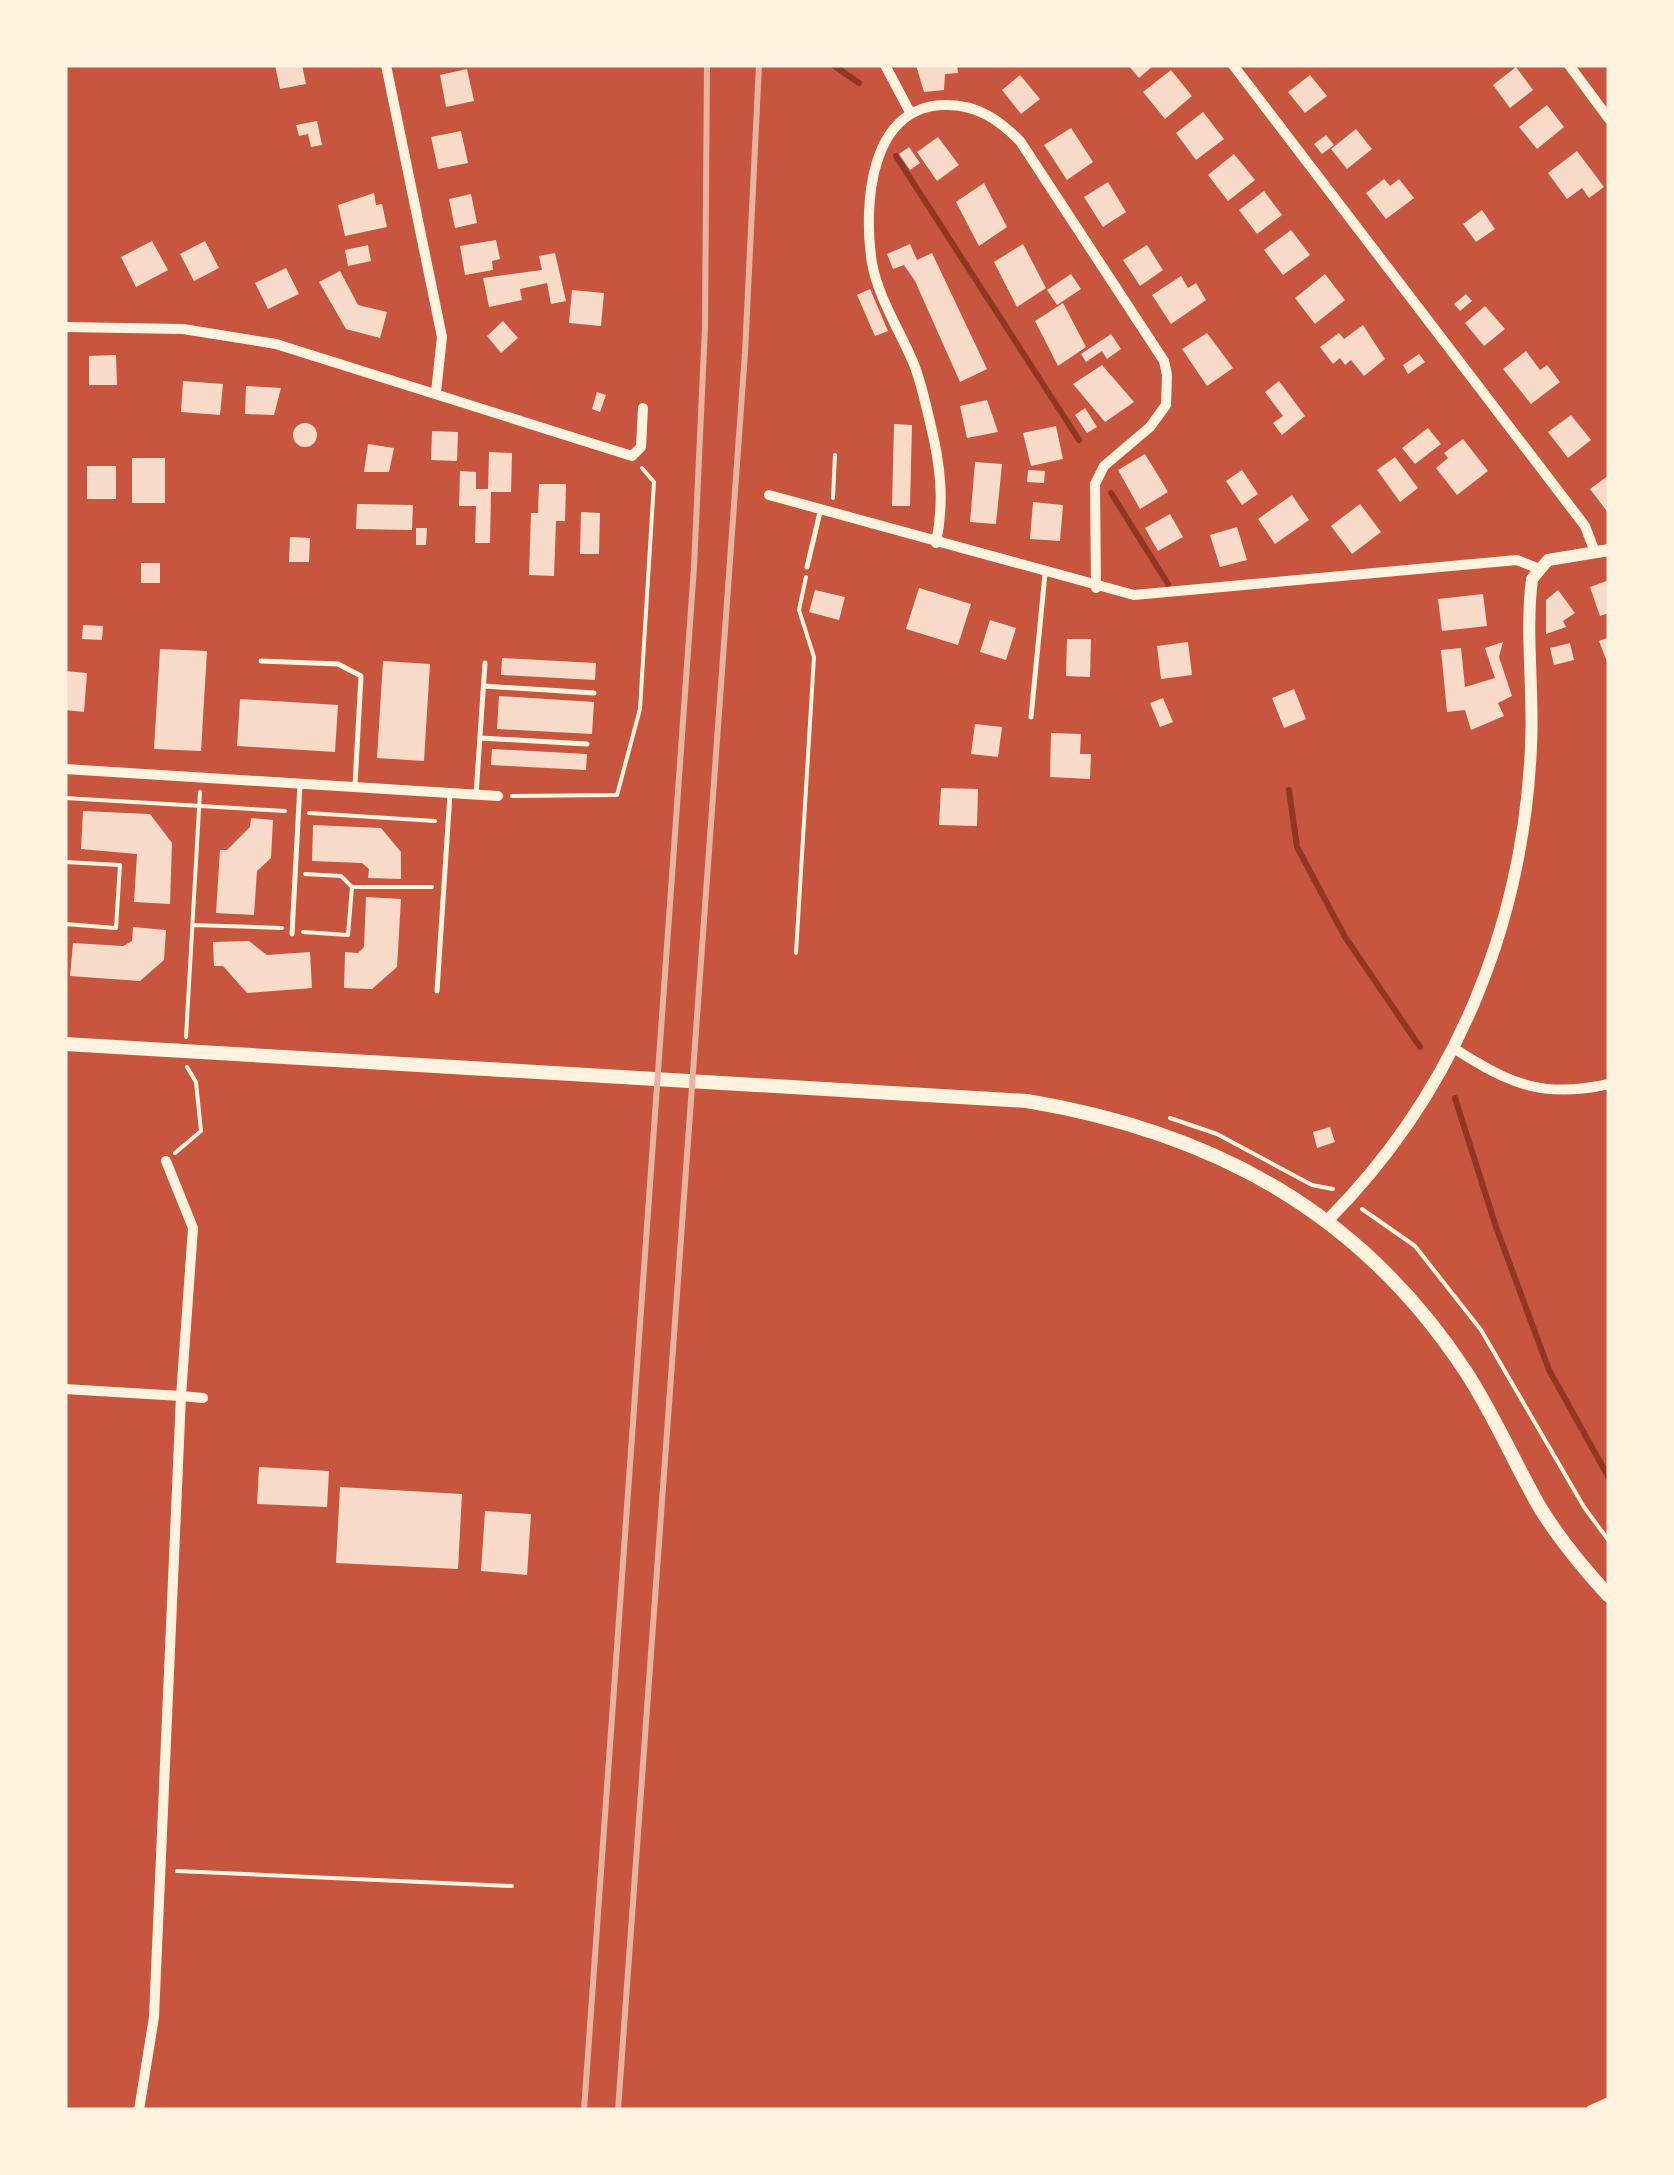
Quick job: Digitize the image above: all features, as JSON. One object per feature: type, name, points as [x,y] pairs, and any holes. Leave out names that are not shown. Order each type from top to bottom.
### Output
[{"type":"main road","points":[[65,1044],[1027,1102],[1074,1109],[1190,1143],[1262,1176],[1328,1220],[1382,1267],[1428,1319],[1467,1374],[1540,1508],[1572,1555],[1609,1596]]},
{"type":"street","points":[[386,65],[442,338],[436,392]]},
{"type":"street","points":[[885,65],[910,114]]},
{"type":"street","points":[[1234,65],[1602,551],[1548,560],[1537,568],[1530,589],[1531,750],[1521,854],[1501,938],[1455,1049],[1397,1136],[1328,1220]]},
{"type":"street","points":[[1569,65],[1609,119]]},
{"type":"street","points":[[936,542],[943,500],[941,470],[915,367],[877,282],[871,252],[874,168],[886,139],[910,114],[945,105],[974,108],[1000,120],[1020,141],[1164,361],[1166,405],[1150,426],[1104,466],[1095,484],[1096,588]]},
{"type":"street","points":[[65,327],[183,329],[244,338],[436,392],[632,456],[641,447],[643,408]]},
{"type":"street","points":[[769,495],[1096,588],[1157,596],[1517,560],[1537,568]]},
{"type":"street","points":[[65,769],[498,796]]},
{"type":"street","points":[[1455,1049],[1497,1076],[1527,1088],[1562,1092],[1609,1084]]},
{"type":"street","points":[[138,2110],[154,2017],[181,1396],[193,1228],[166,1161]]},
{"type":"street","points":[[65,1388],[203,1398]]},
{"type":"street","points":[[1590,2110],[1609,2102]]},
{"type":"lane","points":[[808,567],[827,511]]},
{"type":"lane","points":[[1031,717],[1046,574]]},
{"type":"lane","points":[[261,662],[338,664],[360,676],[355,788]]},
{"type":"lane","points":[[476,794],[485,662]]},
{"type":"lane","points":[[484,686],[594,694]]},
{"type":"lane","points":[[480,738],[587,744]]},
{"type":"lane","points":[[292,931],[300,784]]},
{"type":"lane","points":[[436,991],[450,793]]},
{"type":"path","points":[[827,511],[836,455]]},
{"type":"path","points":[[498,796],[617,795],[640,708],[654,482],[632,456]]},
{"type":"path","points":[[796,953],[814,658],[799,610],[808,567]]},
{"type":"path","points":[[166,1161],[200,1131],[196,1082],[186,1065],[186,1051],[201,778]]},
{"type":"path","points":[[65,798],[448,822]]},
{"type":"path","points":[[65,862],[120,864],[116,928],[65,924]]},
{"type":"path","points":[[295,874],[342,876],[352,886],[444,888]]},
{"type":"path","points":[[193,924],[348,936],[352,886]]},
{"type":"path","points":[[1377,1220],[1415,1246],[1481,1330],[1584,1507],[1609,1541]]},
{"type":"path","points":[[182,1871],[512,1886]]},
{"type":"building","points":[[275,65],[302,65],[306,84],[280,89]]},
{"type":"building","points":[[916,65],[957,65],[958,73],[945,74],[944,90],[924,92]]},
{"type":"building","points":[[1128,65],[1154,65],[1139,78]]},
{"type":"building","points":[[1516,67],[1533,90],[1510,108],[1493,85]]},
{"type":"building","points":[[467,69],[474,101],[446,107],[440,75]]},
{"type":"building","points":[[1171,70],[1192,96],[1165,119],[1143,92]]},
{"type":"building","points":[[1020,75],[1040,99],[1021,114],[1002,90]]},
{"type":"building","points":[[1310,75],[1327,96],[1305,113],[1288,92]]},
{"type":"building","points":[[1547,105],[1564,127],[1537,149],[1519,127]]},
{"type":"building","points":[[1203,112],[1224,139],[1196,160],[1176,133]]},
{"type":"building","points":[[317,121],[322,145],[311,147],[308,134],[299,136],[296,125]]},
{"type":"building","points":[[1071,128],[1093,162],[1067,180],[1044,145]]},
{"type":"building","points":[[1356,129],[1372,149],[1347,169],[1331,149]]},
{"type":"building","points":[[461,131],[468,163],[438,169],[431,137]]},
{"type":"building","points":[[1326,135],[1334,145],[1322,154],[1314,144]]},
{"type":"building","points":[[938,137],[959,165],[937,181],[917,152]]},
{"type":"building","points":[[909,147],[920,163],[910,170],[899,154]]},
{"type":"building","points":[[1577,151],[1604,187],[1589,198],[1582,188],[1567,199],[1548,173]]},
{"type":"building","points":[[1234,154],[1255,180],[1228,201],[1208,175]]},
{"type":"building","points":[[1384,179],[1390,186],[1399,179],[1414,198],[1386,219],[1366,193]]},
{"type":"building","points":[[1108,182],[1126,212],[1103,227],[1084,197]]},
{"type":"building","points":[[984,183],[1007,227],[979,246],[956,202]]},
{"type":"building","points":[[1264,191],[1282,215],[1257,234],[1239,210]]},
{"type":"building","points":[[374,193],[376,205],[382,204],[387,227],[345,236],[338,205]]},
{"type":"building","points":[[471,194],[477,223],[455,228],[449,199]]},
{"type":"building","points":[[1482,210],[1495,229],[1476,242],[1463,224]]},
{"type":"building","points":[[1291,230],[1310,255],[1283,275],[1264,250]]},
{"type":"building","points":[[496,240],[500,259],[492,261],[493,270],[465,275],[460,246]]},
{"type":"building","points":[[152,241],[168,270],[136,287],[121,257]]},
{"type":"building","points":[[205,241],[219,268],[194,281],[180,254]]},
{"type":"building","points":[[910,244],[917,260],[932,253],[987,369],[960,382],[915,281],[904,265],[893,269],[887,254]]},
{"type":"building","points":[[1023,244],[1046,288],[1017,307],[994,262]]},
{"type":"building","points":[[368,245],[371,261],[348,266],[345,250]]},
{"type":"building","points":[[1147,245],[1163,270],[1140,286],[1123,260]]},
{"type":"building","points":[[555,253],[566,301],[551,304],[547,283],[520,289],[522,300],[489,307],[483,278],[542,270],[539,256]]},
{"type":"building","points":[[286,268],[299,294],[268,309],[255,283]]},
{"type":"building","points":[[340,271],[358,305],[387,312],[380,338],[346,329],[319,282]]},
{"type":"building","points":[[1071,274],[1081,289],[1057,305],[1047,290]]},
{"type":"building","points":[[1325,274],[1345,300],[1315,324],[1295,298]]},
{"type":"building","points":[[1181,276],[1188,288],[1196,283],[1206,300],[1171,324],[1152,295]]},
{"type":"building","points":[[870,289],[888,331],[875,336],[857,295]]},
{"type":"building","points":[[572,290],[604,293],[601,326],[569,323]]},
{"type":"building","points":[[1466,294],[1472,301],[1460,311],[1454,304]]},
{"type":"building","points":[[1063,303],[1086,347],[1058,366],[1035,321]]},
{"type":"building","points":[[1485,306],[1505,329],[1484,346],[1465,323]]},
{"type":"building","points":[[503,321],[518,338],[501,353],[487,336]]},
{"type":"building","points":[[1363,325],[1385,359],[1364,376],[1351,360],[1345,365],[1340,358],[1333,364],[1320,347],[1339,333],[1344,339]]},
{"type":"building","points":[[1207,333],[1233,368],[1207,386],[1182,349]]},
{"type":"building","points":[[1111,334],[1121,349],[1107,359],[1102,351],[1086,362],[1081,354]]},
{"type":"building","points":[[1526,351],[1540,370],[1547,365],[1560,382],[1531,404],[1503,369]]},
{"type":"building","points":[[1419,354],[1425,362],[1408,374],[1403,365]]},
{"type":"building","points":[[116,355],[117,385],[89,385],[89,356]]},
{"type":"building","points":[[1102,365],[1134,402],[1105,422],[1073,384]]},
{"type":"building","points":[[183,381],[223,384],[220,415],[181,412]]},
{"type":"building","points":[[1279,381],[1305,416],[1282,435],[1273,423],[1283,416],[1265,392]]},
{"type":"building","points":[[246,386],[281,388],[274,415],[245,414]]},
{"type":"building","points":[[597,392],[606,395],[600,412],[592,409]]},
{"type":"building","points":[[987,400],[998,432],[967,438],[960,406]]},
{"type":"building","points":[[1085,408],[1097,427],[1087,433],[1075,415]]},
{"type":"building","points":[[1571,415],[1591,440],[1568,458],[1548,432]]},
{"type":"building","points":[[305,423],[317,435],[305,447],[293,435]]},
{"type":"building","points":[[894,424],[912,425],[910,506],[892,506]]},
{"type":"building","points":[[1056,426],[1063,459],[1031,466],[1023,433]]},
{"type":"building","points":[[1428,428],[1441,444],[1415,464],[1402,448]]},
{"type":"building","points":[[432,431],[458,432],[457,461],[431,460]]},
{"type":"building","points":[[1463,439],[1488,471],[1457,495],[1436,468],[1448,458],[1444,453]]},
{"type":"building","points":[[368,444],[394,448],[389,472],[364,472]]},
{"type":"building","points":[[489,452],[512,453],[511,492],[491,492],[490,543],[475,543],[476,506],[459,506],[460,471],[476,472],[476,489],[488,489]]},
{"type":"building","points":[[1145,454],[1168,492],[1140,509],[1118,470]]},
{"type":"building","points":[[1395,457],[1418,488],[1400,502],[1377,470]]},
{"type":"building","points":[[132,458],[165,458],[165,503],[132,503]]},
{"type":"building","points":[[975,462],[1002,464],[996,524],[970,522]]},
{"type":"building","points":[[87,466],[116,466],[116,499],[87,499]]},
{"type":"building","points":[[1028,470],[1045,471],[1044,483],[1027,482]]},
{"type":"building","points":[[1242,470],[1258,494],[1242,505],[1226,481]]},
{"type":"building","points":[[1609,475],[1609,514],[1590,489]]},
{"type":"building","points":[[539,484],[566,484],[565,521],[556,521],[554,576],[529,575],[531,513],[538,513]]},
{"type":"building","points":[[1292,495],[1309,520],[1275,544],[1258,519]]},
{"type":"building","points":[[1033,502],[1063,505],[1060,541],[1030,539]]},
{"type":"building","points":[[357,504],[413,505],[412,530],[356,529]]},
{"type":"building","points":[[1360,504],[1381,532],[1352,554],[1331,526]]},
{"type":"building","points":[[581,512],[600,513],[599,554],[580,554]]},
{"type":"building","points":[[1170,514],[1183,537],[1158,551],[1145,528]]},
{"type":"building","points":[[1237,527],[1247,560],[1220,567],[1210,535]]},
{"type":"building","points":[[416,528],[427,528],[426,545],[416,545]]},
{"type":"building","points":[[290,537],[310,538],[309,562],[289,562]]},
{"type":"building","points":[[141,563],[160,563],[160,583],[141,583]]},
{"type":"building","points":[[1609,580],[1609,613],[1600,616],[1590,587]]},
{"type":"building","points":[[919,588],[971,604],[958,645],[906,629]]},
{"type":"building","points":[[815,590],[845,597],[839,620],[809,612]]},
{"type":"building","points":[[1558,590],[1575,613],[1563,621],[1566,627],[1546,634],[1546,600]]},
{"type":"building","points":[[1483,594],[1487,626],[1442,631],[1438,599]]},
{"type":"building","points":[[990,620],[1016,628],[1006,660],[980,652]]},
{"type":"building","points":[[83,625],[103,626],[102,640],[82,639]]},
{"type":"building","points":[[1609,637],[1609,667],[1599,641]]},
{"type":"building","points":[[1067,639],[1091,639],[1090,677],[1066,676]]},
{"type":"building","points":[[1188,642],[1192,675],[1161,679],[1157,646]]},
{"type":"building","points":[[1503,642],[1499,657],[1512,696],[1498,703],[1504,716],[1471,730],[1465,710],[1447,712],[1441,650],[1461,648],[1465,687],[1495,678],[1485,648]]},
{"type":"building","points":[[1570,643],[1574,660],[1554,665],[1550,648]]},
{"type":"building","points":[[160,649],[207,651],[201,751],[154,749]]},
{"type":"building","points":[[502,658],[596,663],[595,680],[501,675]]},
{"type":"building","points":[[383,661],[430,664],[424,761],[377,758]]},
{"type":"building","points":[[65,671],[87,673],[84,712],[65,710]]},
{"type":"building","points":[[1294,689],[1306,719],[1284,728],[1272,698]]},
{"type":"building","points":[[499,696],[594,702],[592,734],[497,729]]},
{"type":"building","points":[[1163,698],[1173,722],[1160,727],[1150,703]]},
{"type":"building","points":[[240,699],[338,705],[335,752],[237,746]]},
{"type":"building","points":[[975,724],[1002,727],[998,757],[971,754]]},
{"type":"building","points":[[1051,733],[1081,734],[1080,754],[1091,754],[1090,779],[1050,777]]},
{"type":"building","points":[[492,749],[587,754],[586,770],[491,765]]},
{"type":"building","points":[[941,788],[978,789],[977,826],[939,825]]},
{"type":"building","points":[[83,811],[150,814],[172,843],[170,904],[134,902],[137,854],[81,849]]},
{"type":"building","points":[[251,818],[273,820],[271,858],[257,871],[254,915],[216,913],[220,850],[227,850],[250,827]]},
{"type":"building","points":[[313,825],[381,828],[401,852],[401,879],[368,878],[369,869],[362,863],[312,861]]},
{"type":"building","points":[[366,897],[401,899],[397,967],[372,989],[344,988],[345,952],[358,953],[364,947]]},
{"type":"building","points":[[133,927],[166,930],[164,960],[140,981],[70,976],[73,943],[123,946],[132,941]]},
{"type":"building","points":[[249,941],[267,955],[310,952],[312,988],[247,993],[223,966],[214,966],[213,942]]},
{"type":"building","points":[[1330,1127],[1335,1142],[1317,1148],[1313,1132]]},
{"type":"building","points":[[259,1467],[329,1471],[327,1507],[257,1504]]},
{"type":"building","points":[[340,1487],[462,1494],[458,1569],[336,1563]]},
{"type":"building","points":[[485,1511],[531,1514],[527,1575],[481,1571]]},
{"type":"waterway","points":[[833,65],[859,83]]},
{"type":"waterway","points":[[896,156],[1079,440]]},
{"type":"waterway","points":[[1111,493],[1168,584]]},
{"type":"waterway","points":[[1289,790],[1297,847],[1345,937],[1420,1047]]},
{"type":"waterway","points":[[1455,1098],[1496,1227],[1549,1370],[1609,1478]]},
{"type":"railway","points":[[584,2110],[694,567],[705,327],[707,65]]},
{"type":"railway","points":[[618,2110],[745,353],[759,65]]}]
